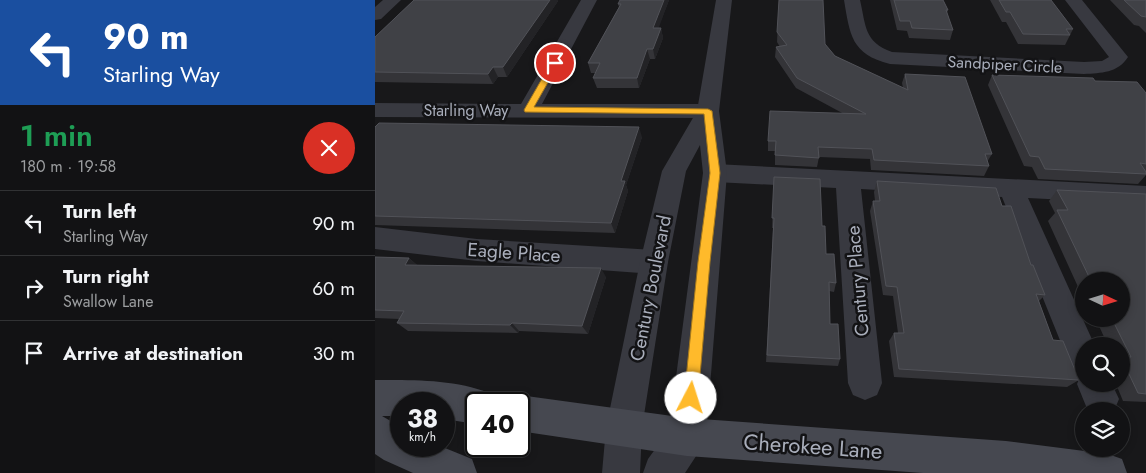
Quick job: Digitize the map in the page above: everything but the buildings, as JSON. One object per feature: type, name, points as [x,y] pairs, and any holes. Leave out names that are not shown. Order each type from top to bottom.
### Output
[{"type":"main road","points":[[375,398],[421,398],[465,404]]},
{"type":"main road","name":"Cherokee Lane","points":[[530,415],[687,437],[1006,460],[1108,473]]},
{"type":"main road","points":[[375,431],[397,447],[458,473]]},
{"type":"street","points":[[375,15],[393,0]]},
{"type":"street","points":[[529,110],[589,0]]},
{"type":"street","name":"Century Boulevard","points":[[662,473],[687,437],[704,262],[715,173],[708,111],[724,0]]},
{"type":"street","name":"Sandpiper Circle","points":[[852,0],[860,38],[868,49],[890,58],[1084,68],[1114,64],[1119,57],[1073,0]]},
{"type":"street","name":"Starling Way","points":[[375,110],[708,111]]},
{"type":"street","name":"Century Boulevard","points":[[621,473],[624,428],[654,262],[674,171],[708,111]]},
{"type":"street","points":[[715,173],[1146,195]]},
{"type":"street","name":"Century Place","points":[[848,180],[865,383]]},
{"type":"street","points":[[1011,188],[1075,338]]},
{"type":"street","name":"Eagle Place","points":[[375,238],[477,250],[654,262]]},
{"type":"route","points":[[555,63],[529,110],[708,111],[715,173],[691,398]]}]
